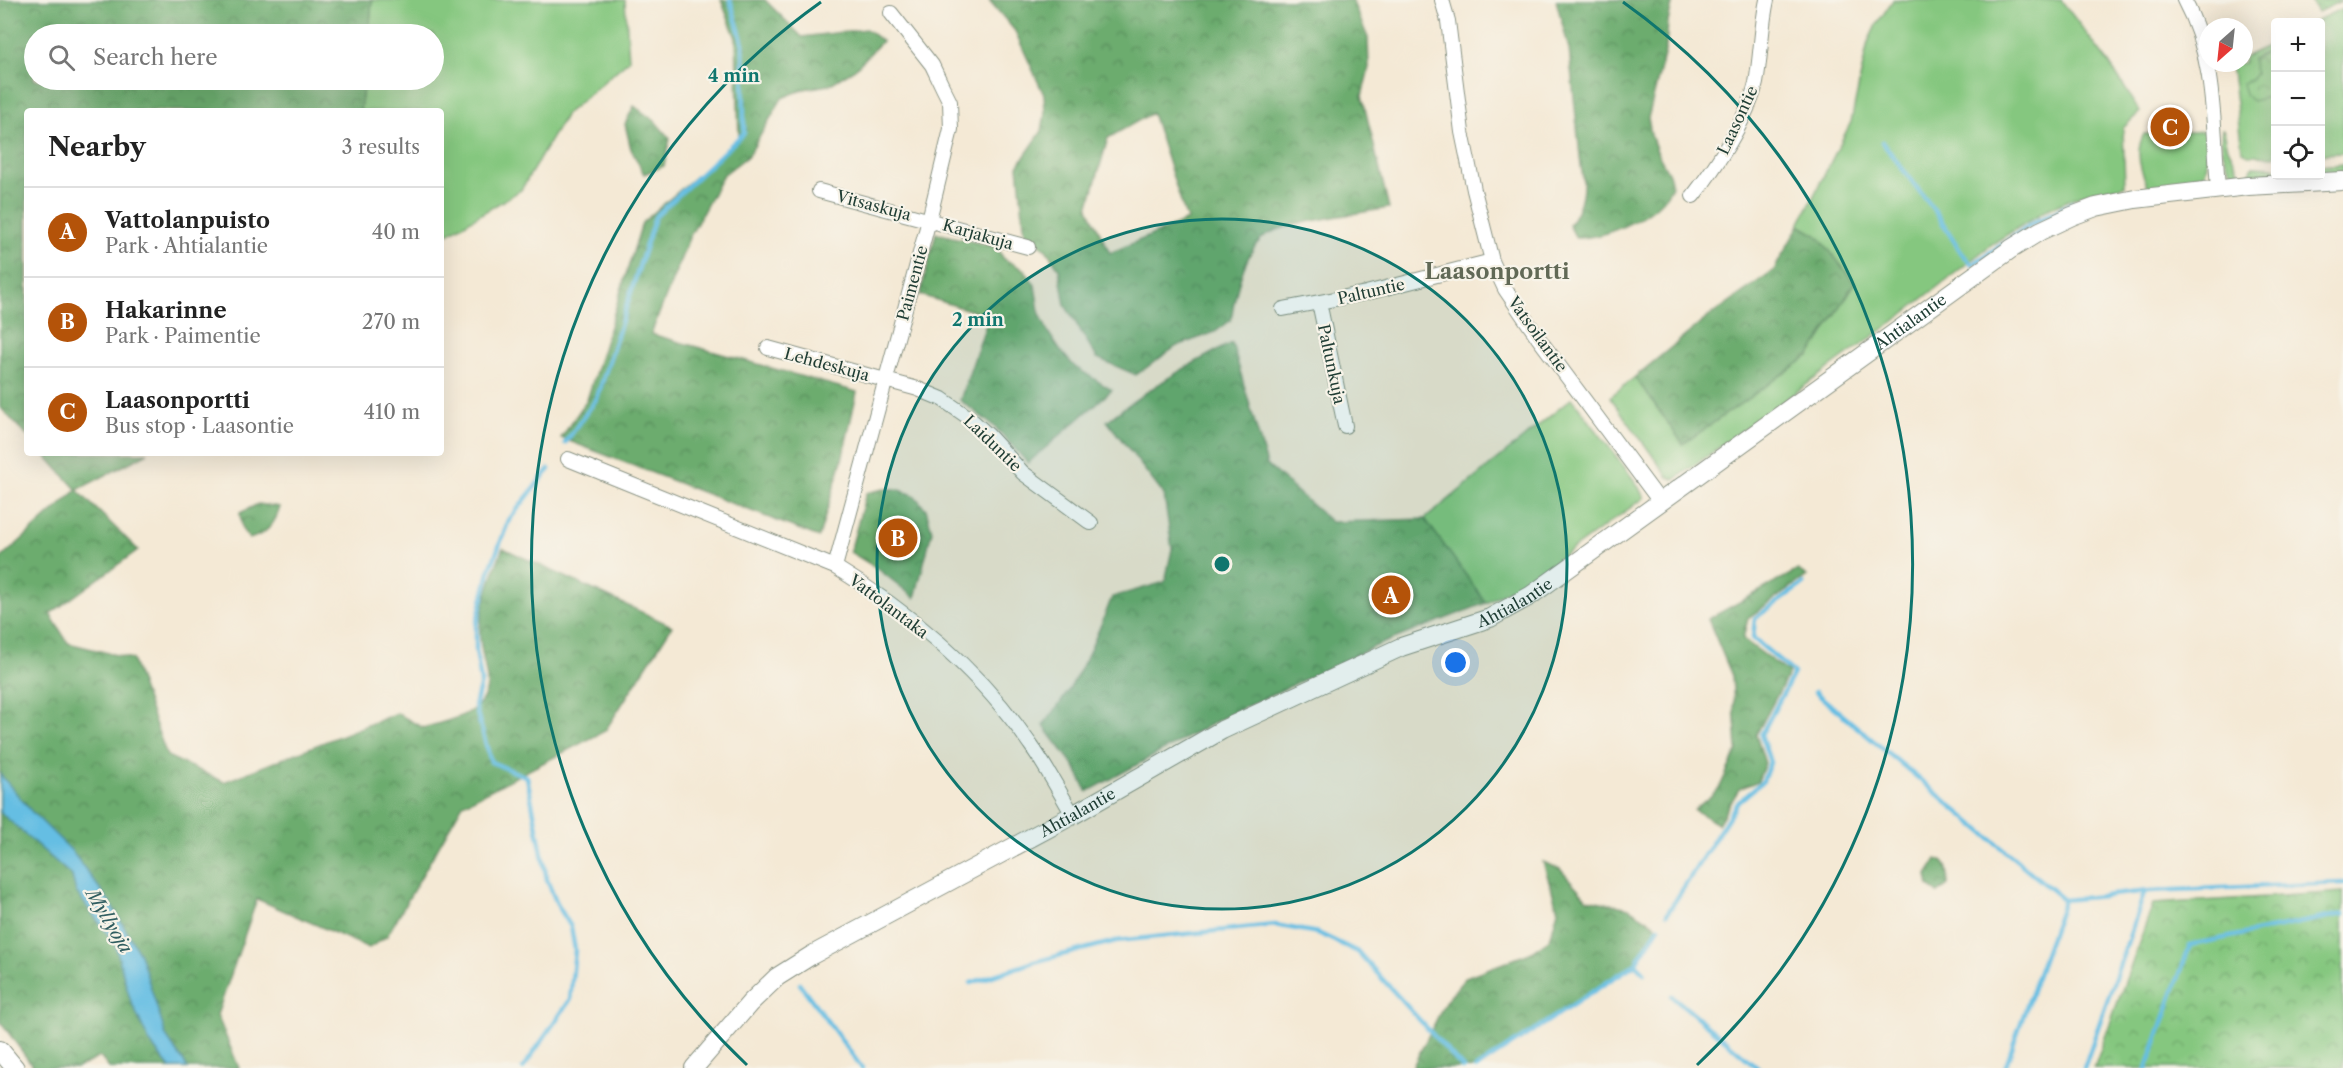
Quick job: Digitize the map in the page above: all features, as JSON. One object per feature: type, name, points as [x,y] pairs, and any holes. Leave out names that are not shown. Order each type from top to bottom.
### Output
[{"type":"street","name":"Vatsoilantie","points":[[1442,0],[1448,21],[1463,141],[1492,261],[1505,289],[1539,339],[1661,503]]},
{"type":"street","name":"Laasontie","points":[[1693,196],[1714,169],[1751,99],[1756,81],[1767,0]]},
{"type":"street","points":[[2184,0],[2203,42],[2208,69],[2218,189]]},
{"type":"street","name":"Paimentie","points":[[835,567],[929,220],[951,129],[950,102],[932,65],[891,13]]},
{"type":"street","name":"Ahtialantie","points":[[694,1068],[750,1003],[777,977],[812,955],[1073,814],[1222,730],[1401,647],[1490,618],[1530,596],[2011,249],[2040,231],[2096,207],[2135,199],[2218,189],[2343,181]]},
{"type":"street","name":"Vitsaskuja","points":[[819,191],[929,220]]},
{"type":"street","name":"Karjakuja","points":[[929,220],[1028,247]]},
{"type":"street","name":"Paltuntie","points":[[1283,309],[1366,293],[1492,261]]},
{"type":"street","name":"Paltunkuja","points":[[1319,302],[1345,426]]},
{"type":"street","name":"Lehdeskuja","points":[[768,348],[885,380]]},
{"type":"street","name":"Laiduntie","points":[[885,380],[918,389],[942,399],[988,435],[1023,473],[1091,523]]},
{"type":"street","name":"Vattolantaka","points":[[568,459],[835,567],[867,586],[958,660],[995,699],[1030,744],[1073,814]]},
{"type":"street","points":[[0,1050],[15,1068]]},
{"type":"green space","points":[[0,0],[372,0],[370,24],[24,24],[24,90],[363,90],[360,108],[24,108],[24,433],[0,407]]},
{"type":"green space","points":[[372,0],[625,0],[629,60],[566,114],[521,190],[448,234],[444,232],[444,108],[360,108],[363,90],[444,90],[444,24],[370,24]]},
{"type":"green space","points":[[721,0],[765,0],[802,37],[866,29],[882,41],[855,69],[829,85],[804,89],[782,98],[749,155],[723,175],[689,238],[651,334],[857,392],[842,460],[819,537],[561,438],[587,400],[642,223],[739,139],[736,38]]},
{"type":"green space","points":[[989,0],[1352,0],[1368,38],[1369,68],[1362,96],[1389,208],[1286,227],[1262,238],[1245,265],[1231,320],[1215,332],[1177,346],[1136,375],[1097,358],[1065,305],[1059,269],[1045,248],[1025,235],[1018,166],[1042,131],[1045,113],[1044,95],[1015,31]],"holes":[[[1152,113],[1187,220],[1110,253],[1088,208],[1108,138]]]},
{"type":"green space","points":[[1556,0],[1673,0],[1666,47],[1648,118],[1651,135],[1670,176],[1672,186],[1656,206],[1631,223],[1588,237],[1576,238],[1569,225],[1580,204],[1583,182],[1569,49]]},
{"type":"green space","points":[[1893,0],[2061,0],[2111,66],[2140,112],[2123,128],[2125,186],[2086,193],[2048,209],[1992,244],[1893,322],[1674,480],[1668,477],[1610,397],[1635,377],[1683,444],[1810,355],[1855,283],[1818,236],[1799,225],[1851,122],[1868,42],[1876,25]]},
{"type":"green space","points":[[2311,0],[2343,0],[2318,12]]},
{"type":"green space","points":[[2343,8],[2343,153],[2325,154],[2325,18],[2322,18]]},
{"type":"green space","points":[[2271,44],[2271,156],[2249,155],[2242,150],[2232,72],[2253,72],[2253,53]]},
{"type":"green space","points":[[2271,50],[2271,96],[2253,101],[2245,95],[2242,83],[2251,80],[2256,74],[2253,59]]},
{"type":"green space","points":[[634,106],[655,121],[670,139],[664,166],[644,174],[631,149],[625,124]]},
{"type":"green space","points":[[2222,129],[2228,148],[2242,176],[2238,177],[2233,173],[2226,161],[2222,148]]},
{"type":"green space","points":[[2208,131],[2207,165],[2200,180],[2183,186],[2149,188],[2139,161],[2139,148],[2144,134]]},
{"type":"green space","points":[[2343,164],[2343,173],[2325,175],[2325,166]]},
{"type":"green space","points":[[2253,166],[2271,167],[2271,178],[2254,179],[2250,173]]},
{"type":"green space","points":[[1799,225],[1818,236],[1855,283],[1810,355],[1683,444],[1635,377],[1707,318],[1774,270]]},
{"type":"green space","points":[[936,233],[996,247],[1004,259],[1025,270],[1035,285],[1039,311],[1048,332],[1060,350],[1075,367],[1112,390],[1028,463],[995,427],[960,400],[989,316],[920,295]]},
{"type":"green space","points":[[1232,343],[1267,465],[1331,522],[1425,519],[1486,603],[1378,645],[1226,716],[1087,792],[1075,767],[1043,725],[1075,680],[1112,597],[1165,582],[1172,549],[1164,495],[1107,421],[1167,379]]},
{"type":"green space","points":[[1572,398],[1637,484],[1644,498],[1546,568],[1486,603],[1425,519]]},
{"type":"green space","points":[[46,456],[142,456],[77,490]]},
{"type":"green space","points":[[897,489],[914,495],[926,509],[932,531],[915,598],[878,569],[850,552],[866,493]]},
{"type":"green space","points":[[77,490],[138,550],[50,614],[68,643],[132,659],[167,756],[224,782],[397,713],[423,728],[455,719],[474,708],[486,692],[487,680],[480,642],[481,620],[488,588],[503,548],[672,626],[605,731],[463,804],[387,936],[369,948],[257,899],[217,1015],[239,1068],[109,1068],[100,1057],[77,1068],[34,1068],[0,1021],[0,559]]},
{"type":"green space","points":[[258,504],[280,507],[269,528],[249,539],[242,529],[240,513]]},
{"type":"green space","points":[[1798,570],[1807,576],[1748,618],[1743,639],[1789,673],[1756,735],[1765,763],[1758,781],[1739,789],[1718,824],[1694,810],[1719,789],[1737,750],[1732,676],[1708,619]]},
{"type":"green space","points":[[1937,859],[1946,866],[1948,877],[1948,885],[1938,893],[1929,886],[1927,875]]},
{"type":"green space","points":[[1543,862],[1560,869],[1587,899],[1629,908],[1659,927],[1635,964],[1476,1068],[1412,1068],[1446,1001],[1466,977],[1530,953],[1550,939],[1558,910]]},
{"type":"green space","points":[[2343,892],[2343,1068],[2094,1068],[2153,904]]},
{"type":"water","name":"Myllyoja","points":[[0,774],[32,812],[71,850],[109,901],[140,954],[166,1036],[188,1068],[170,1068],[150,1043],[130,999],[115,944],[76,892],[72,876],[0,812]]},
{"type":"waterway","points":[[565,443],[597,398],[655,217],[744,133],[743,44],[730,0]]},
{"type":"waterway","points":[[1882,142],[1937,214],[1972,265],[2033,223],[2073,203]]},
{"type":"waterway","points":[[523,1068],[570,1000],[575,950],[571,927],[557,904],[547,880],[527,777],[491,762],[475,706],[481,682],[476,650],[476,626],[489,572],[509,520],[549,469]]},
{"type":"waterway","points":[[1667,914],[1738,802],[1763,781],[1770,762],[1761,735],[1794,673],[1753,638],[1755,618],[1803,584]]},
{"type":"waterway","points":[[1815,692],[2064,900],[2150,891],[2343,883]]},
{"type":"waterway","points":[[2084,1068],[2145,891]]},
{"type":"waterway","points":[[2005,1068],[2064,900]]},
{"type":"waterway","points":[[2147,1068],[2190,945],[2343,914]]},
{"type":"waterway","points":[[971,983],[1034,962],[1116,941],[1275,925],[1318,933],[1358,952],[1463,1068]]},
{"type":"waterway","points":[[1476,1068],[1635,964],[1659,927]]},
{"type":"waterway","points":[[1635,964],[1644,973]]},
{"type":"waterway","points":[[800,984],[862,1068]]},
{"type":"waterway","points":[[1672,996],[1758,1068]]},
{"type":"place","name":"Laasonportti","points":[[2170,127]]},
{"type":"place","name":"Hakarinne","points":[[898,538]]},
{"type":"place","name":"Vattolanpuisto","points":[[1391,595]]},
{"type":"district","name":"Laasonportti","points":[[1497,271]]}]
